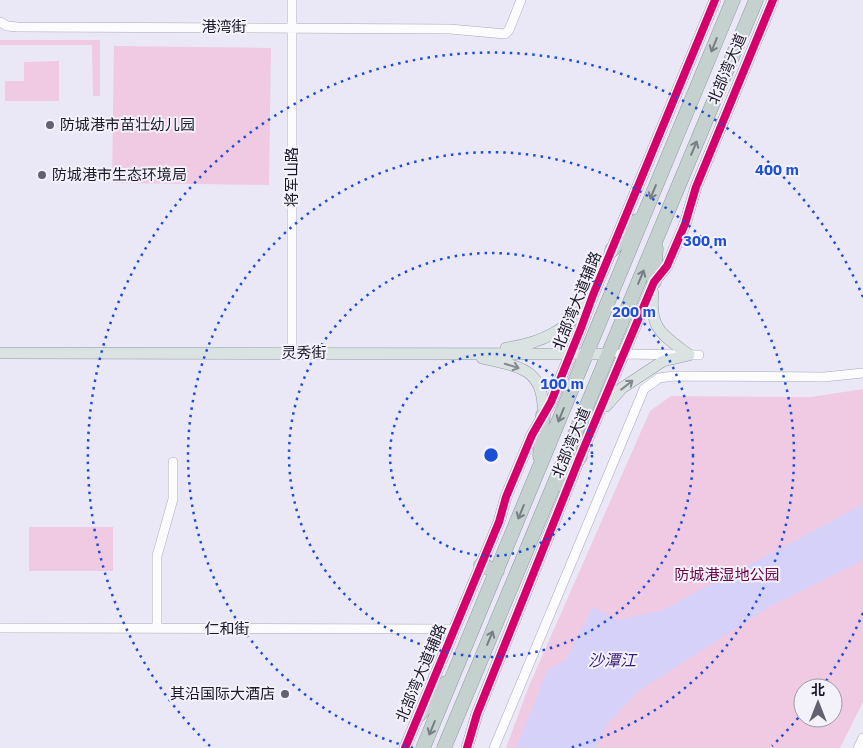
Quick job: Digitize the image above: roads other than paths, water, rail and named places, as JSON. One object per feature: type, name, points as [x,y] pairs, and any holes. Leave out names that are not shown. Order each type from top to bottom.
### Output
[{"type":"highway","name":"北部湾大道","points":[[423,748],[733,0]]},
{"type":"highway","name":"北部湾大道","points":[[444,748],[756,0]]},
{"type":"highway","points":[[612,250],[645,211]]},
{"type":"highway","points":[[654,282],[657,238]]},
{"type":"highway","points":[[540,466],[543,415]]},
{"type":"highway","points":[[549,496],[580,457]]},
{"type":"highway","points":[[481,565],[497,571]]},
{"type":"highway","points":[[419,715],[453,675]]},
{"type":"main road","name":"北部湾大道辅路","points":[[405,748],[481,565],[510,488],[532,435],[551,402],[593,295],[715,0]]},
{"type":"main road","points":[[467,748],[477,714],[580,457],[654,282],[667,266],[685,224],[696,187],[773,0]]},
{"type":"main road","points":[[654,282],[652,314],[656,325],[665,337],[694,355]]},
{"type":"main road","points":[[465,354],[519,347],[543,339],[565,327],[593,295]]},
{"type":"main road","name":"灵秀街","points":[[0,353],[608,354]]},
{"type":"main road","points":[[465,354],[516,366],[528,372],[537,381],[541,392],[543,415]]},
{"type":"main road","points":[[596,422],[608,404],[629,383],[664,361],[694,355]]},
{"type":"street","name":"将军山路","points":[[292,0],[292,353]]},
{"type":"street","name":"港湾街","points":[[0,22],[8,26],[18,27],[450,29],[505,34],[509,30],[521,0]]},
{"type":"street","points":[[608,354],[694,355]]},
{"type":"street","points":[[494,748],[644,389],[660,378],[674,376],[824,376],[863,373]]},
{"type":"street","points":[[157,628],[157,556],[174,499],[174,462]]},
{"type":"street","name":"仁和街","points":[[0,628],[455,629]]},
{"type":"street","points":[[858,748],[863,738]]},
{"type":"water","name":"沙潭江","points":[[863,504],[863,560],[769,607],[637,692],[607,725],[596,748],[516,748],[547,671],[566,659],[593,607],[618,620],[663,610]]},
{"type":"place","name":"防城港市苗壮幼儿园","points":[[50,125]]},
{"type":"place","name":"防城港市生态环境局","points":[[42,175]]},
{"type":"place","name":"其沿国际大酒店","points":[[285,694]]},
{"type":"park label","name":"防城港湿地公园","points":[[727,575]]}]
